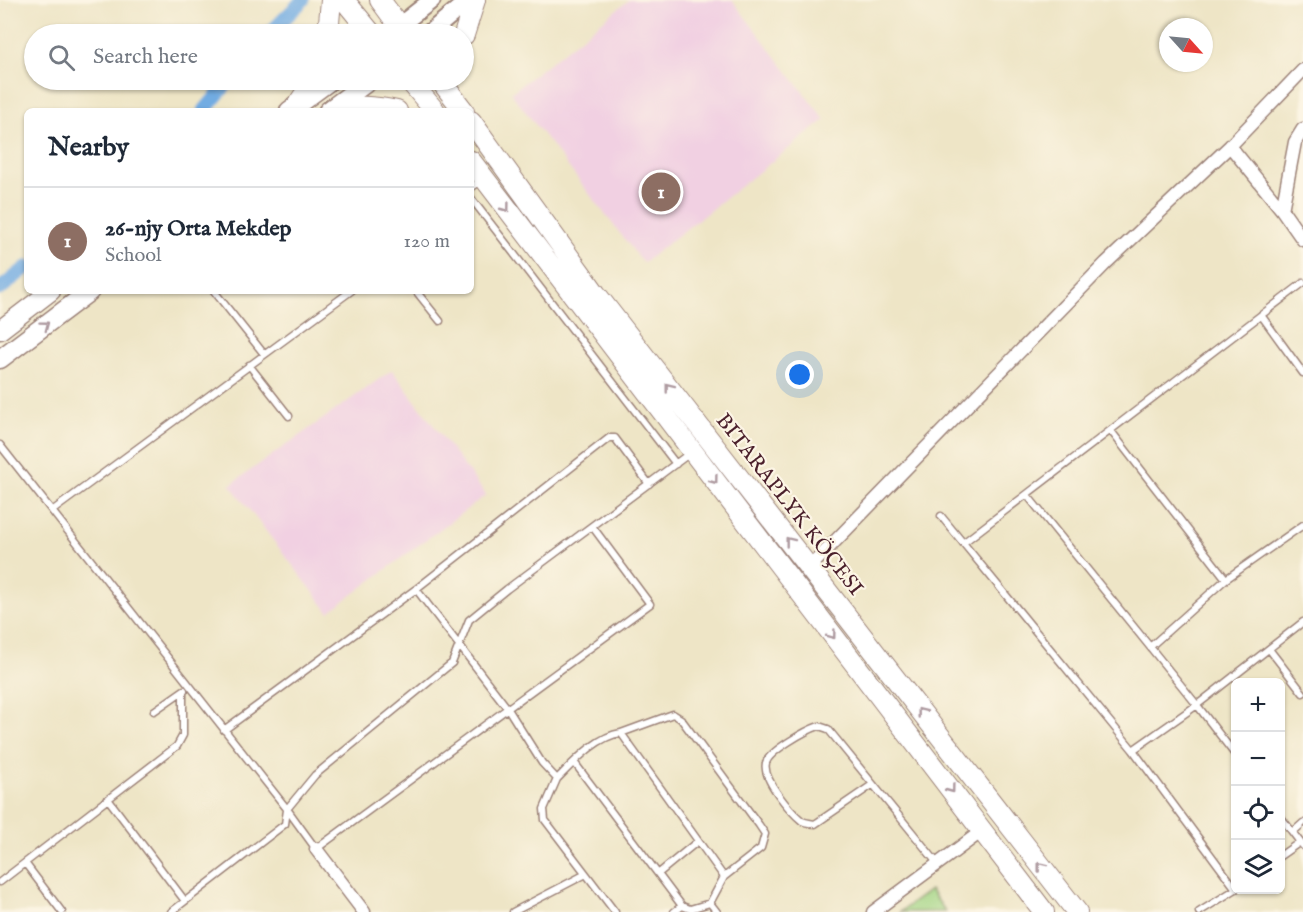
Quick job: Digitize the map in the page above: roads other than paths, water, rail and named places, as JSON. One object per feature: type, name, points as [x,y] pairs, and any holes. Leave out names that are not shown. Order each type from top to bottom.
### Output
[{"type":"highway","points":[[380,0],[393,24]]},
{"type":"highway","points":[[467,24],[475,0]]},
{"type":"highway","points":[[331,24],[337,2],[361,24]]},
{"type":"highway","points":[[294,108],[307,90]]},
{"type":"highway","points":[[417,90],[432,108]]},
{"type":"highway","points":[[448,90],[462,108]]},
{"type":"highway","points":[[459,90],[462,108]]},
{"type":"highway","points":[[348,108],[353,106],[380,108]]},
{"type":"highway","name":"BITARAPLYK KÖÇESI","points":[[474,125],[596,294],[1077,912]]},
{"type":"highway","points":[[477,184],[692,452],[1044,912]]},
{"type":"main road","points":[[406,24],[432,0]]},
{"type":"main road","points":[[440,24],[469,0]]},
{"type":"main road","points":[[294,108],[318,90]]},
{"type":"main road","points":[[332,108],[356,90]]},
{"type":"main road","points":[[0,330],[47,294]]},
{"type":"main road","points":[[0,359],[86,294]]},
{"type":"street","points":[[809,568],[1106,263],[1230,146],[1303,70]]},
{"type":"street","points":[[1282,210],[1295,142],[1303,129]]},
{"type":"street","points":[[1230,146],[1282,210],[1303,240]]},
{"type":"street","points":[[873,912],[982,831]]},
{"type":"street","points":[[316,849],[364,912]]},
{"type":"lane","points":[[474,202],[676,464]]},
{"type":"lane","points":[[963,543],[1303,283]]},
{"type":"lane","points":[[216,294],[264,354]]},
{"type":"lane","points":[[52,511],[347,294]]},
{"type":"lane","points":[[418,294],[440,321]]},
{"type":"lane","points":[[1262,315],[1303,373]]},
{"type":"lane","points":[[249,365],[288,416]]},
{"type":"lane","points":[[1111,430],[1226,579]]},
{"type":"lane","points":[[224,730],[417,588],[609,438],[615,438],[649,484]]},
{"type":"lane","points":[[0,445],[287,809],[316,849],[650,604],[592,526]]},
{"type":"lane","points":[[171,912],[285,824],[287,809],[315,775],[452,663],[469,620],[507,589],[692,452]]},
{"type":"lane","points":[[1027,495],[1231,749]]},
{"type":"lane","points":[[940,516],[1133,750],[1236,889],[1199,912]]},
{"type":"lane","points":[[1150,647],[1226,579],[1303,525]]},
{"type":"lane","points":[[417,588],[508,709],[542,763],[557,779]]},
{"type":"lane","points":[[1133,750],[1197,705],[1303,622]]},
{"type":"lane","points":[[1269,649],[1303,693]]},
{"type":"lane","points":[[154,711],[190,686]]},
{"type":"lane","points":[[0,882],[181,741],[184,729],[183,691]]},
{"type":"lane","points":[[574,762],[682,906],[690,909],[710,903],[724,877],[761,848],[765,834],[681,719],[673,714],[621,734],[609,735],[574,762],[557,779],[544,809],[545,820],[615,912]]},
{"type":"lane","points":[[872,784],[815,824],[804,822],[786,804],[766,776],[766,762],[773,753],[810,728],[819,726],[828,729],[938,864]]},
{"type":"lane","points":[[621,734],[724,877]]},
{"type":"lane","points":[[108,799],[185,901]]},
{"type":"lane","points":[[1285,821],[1302,844],[1285,854]]},
{"type":"lane","points":[[1293,832],[1303,823]]},
{"type":"lane","points":[[659,873],[698,841]]},
{"type":"lane","points":[[25,863],[62,912]]},
{"type":"lane","points":[[513,912],[586,874]]},
{"type":"lane","points":[[710,903],[717,912]]},
{"type":"lane","points":[[674,912],[682,906]]},
{"type":"waterway","points":[[279,24],[303,0]]},
{"type":"waterway","points":[[207,108],[222,90]]},
{"type":"waterway","points":[[0,289],[24,269]]},
{"type":"place","name":"26-njy Orta Mekdep","points":[[661,192]]}]
